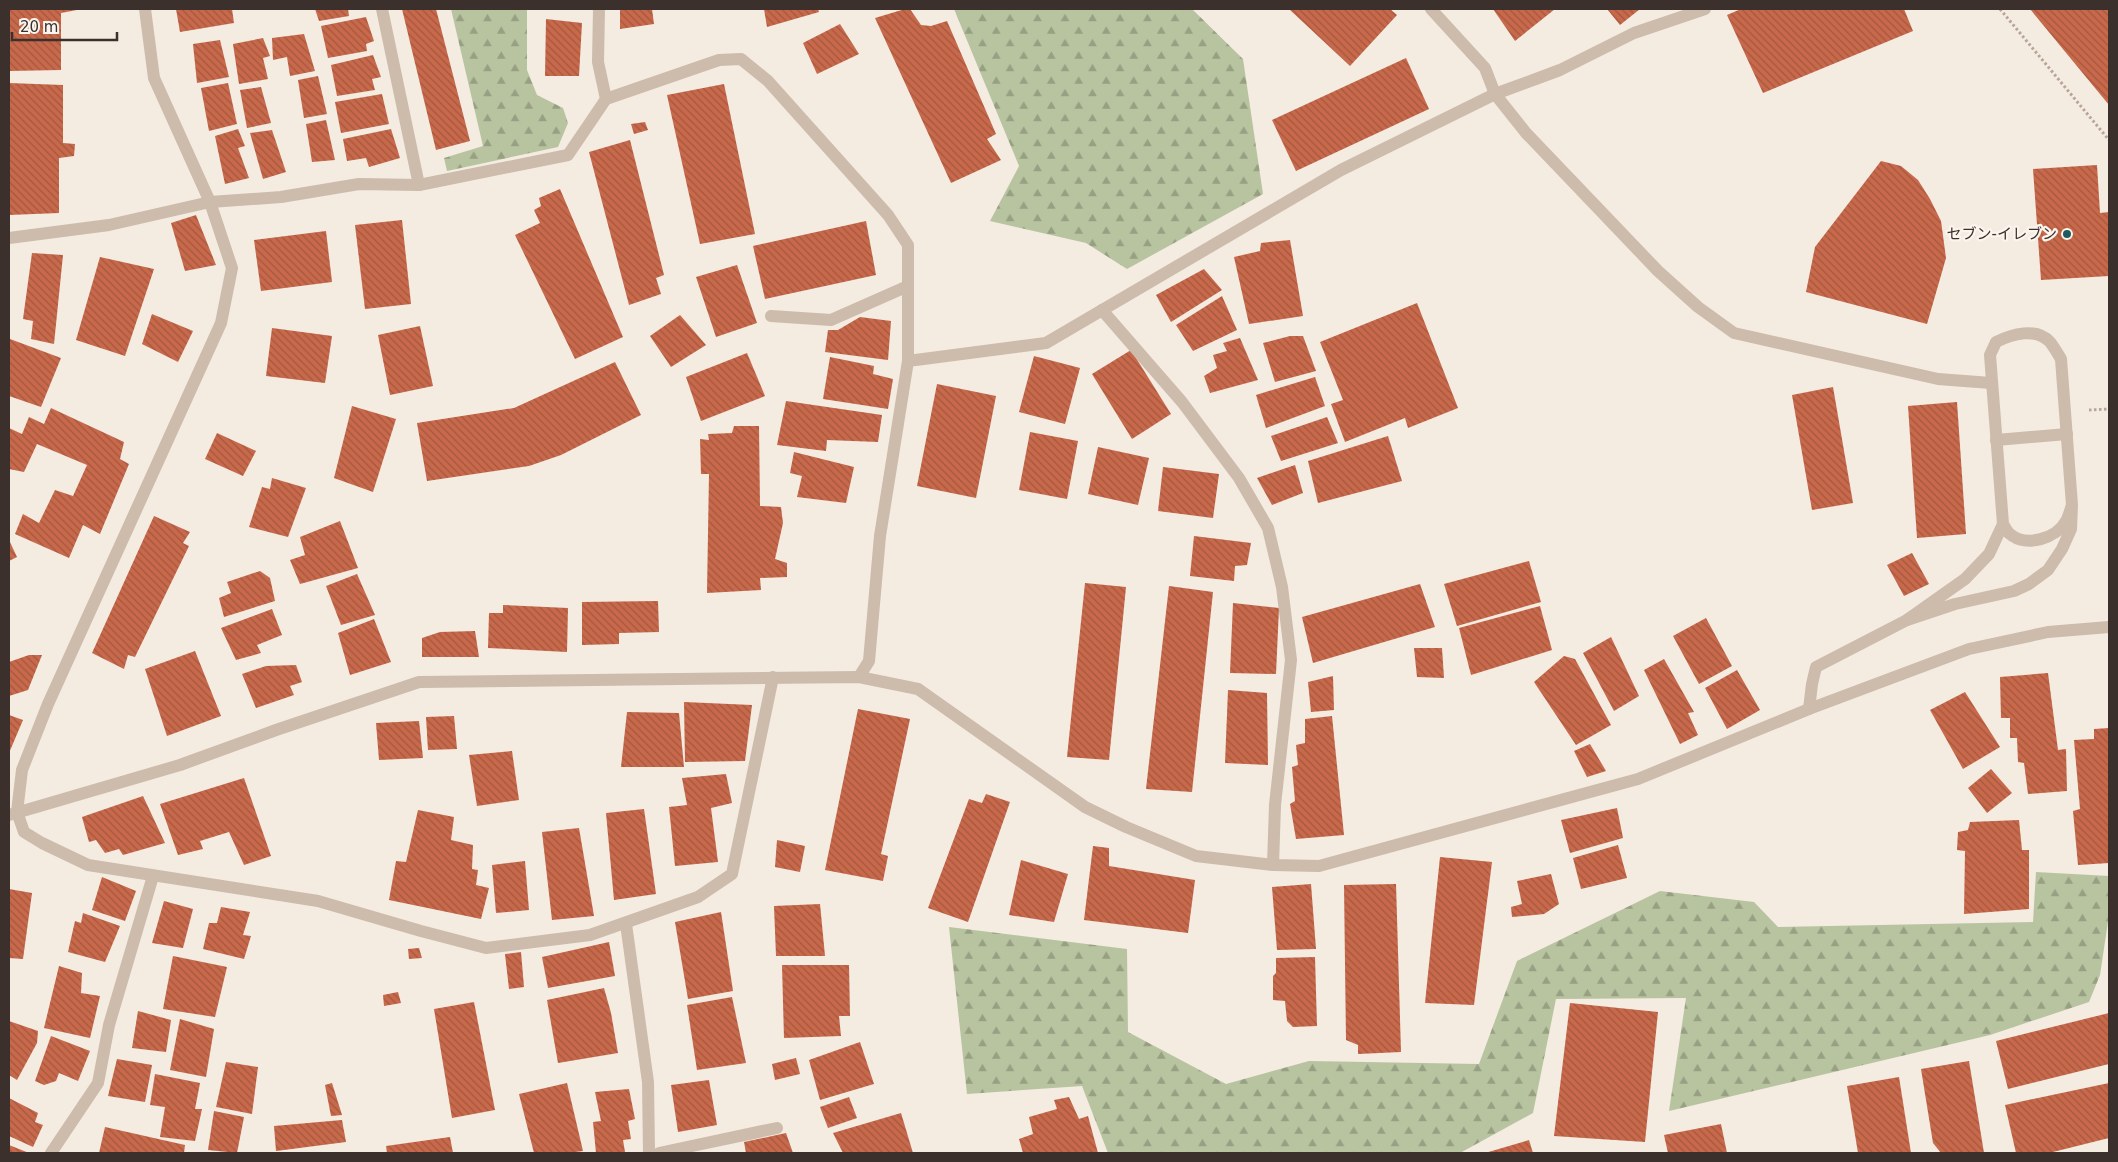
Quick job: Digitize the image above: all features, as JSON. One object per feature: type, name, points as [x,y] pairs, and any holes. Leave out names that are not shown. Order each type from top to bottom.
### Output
[{"type":"street","points":[[145,9],[154,78],[210,202],[232,268],[221,323],[48,704],[22,770],[13,814],[24,832],[88,865],[318,901],[486,948],[590,935],[626,924],[698,897],[732,874],[773,677]]},
{"type":"street","points":[[382,9],[418,185]]},
{"type":"street","points":[[600,9],[598,62],[606,99]]},
{"type":"street","points":[[1430,9],[1485,68],[1495,94],[1526,133],[1658,271],[1698,307],[1734,333],[1938,379],[1991,383]]},
{"type":"street","points":[[908,361],[1046,343],[1341,170],[1495,94],[1560,70],[1634,33],[1705,9]]},
{"type":"street","points":[[9,238],[109,225],[210,202],[281,197],[359,184],[418,185],[568,155],[606,99],[719,60],[741,59],[768,81],[888,214],[908,244],[908,361],[880,536],[869,662],[859,678]]},
{"type":"street","points":[[771,316],[831,320],[908,286]]},
{"type":"street","points":[[1102,310],[1182,402],[1239,478],[1268,528],[1282,588],[1291,660],[1275,805],[1273,866]]},
{"type":"street","points":[[1809,709],[1816,667],[1907,620],[1954,604],[2014,590],[2029,584],[2048,570],[2062,549],[2071,529],[2072,506],[2061,359],[2049,341],[2034,333],[2008,336],[1996,342],[1990,355],[2003,524],[1989,554],[1965,578],[1907,620]]},
{"type":"street","points":[[1996,440],[2067,434]]},
{"type":"street","points":[[2003,524],[2010,534],[2023,540],[2038,540],[2054,534],[2066,522],[2072,506]]},
{"type":"street","points":[[13,814],[180,765],[276,730],[419,682],[773,677],[859,678],[918,689],[1085,807],[1126,827],[1196,856],[1273,866],[1319,866],[1638,779],[1809,709],[1969,649],[2048,632],[2109,627]]},
{"type":"street","points":[[51,1153],[98,1084],[109,1025],[153,876]]},
{"type":"street","points":[[626,924],[648,1082],[649,1153]]},
{"type":"street","points":[[659,1153],[777,1128]]},
{"type":"path","points":[[2000,9],[2109,140]]},
{"type":"path","points":[[2089,410],[2109,409]]},
{"type":"green space","points":[[451,9],[527,9],[527,70],[537,95],[563,108],[568,123],[558,147],[447,171],[444,158],[483,146]]},
{"type":"green space","points":[[954,9],[1192,9],[1243,59],[1263,194],[1127,269],[1086,243],[990,221],[1019,166]]},
{"type":"green space","points":[[2036,872],[2109,876],[2109,915],[2100,975],[2089,1002],[1990,1035],[1669,1111],[1686,998],[1556,999],[1533,1113],[1460,1153],[1108,1153],[1082,1086],[967,1094],[949,927],[1127,949],[1128,1032],[1226,1084],[1309,1061],[1479,1064],[1517,961],[1660,891],[1754,902],[1778,927],[2033,922]]},
{"type":"building","points":[[9,9],[82,9],[61,13],[61,70],[9,71]]},
{"type":"building","points":[[176,9],[232,9],[234,23],[180,32]]},
{"type":"building","points":[[315,9],[348,9],[349,16],[319,21]]},
{"type":"building","points":[[402,9],[436,9],[470,141],[436,150]]},
{"type":"building","points":[[620,9],[652,9],[654,24],[620,29]]},
{"type":"building","points":[[764,9],[818,9],[819,12],[767,27]]},
{"type":"building","points":[[910,9],[921,25],[931,26],[947,21],[996,134],[987,139],[1001,160],[951,183],[875,18]]},
{"type":"building","points":[[1289,9],[1390,9],[1397,15],[1350,66]]},
{"type":"building","points":[[1493,9],[1555,9],[1515,41]]},
{"type":"building","points":[[1607,9],[1640,9],[1620,25]]},
{"type":"building","points":[[1741,9],[1904,9],[1913,31],[1763,93],[1727,15]]},
{"type":"building","points":[[2030,9],[2109,9],[2109,105]]},
{"type":"building","points":[[366,17],[374,41],[366,44],[367,51],[328,58],[321,26]]},
{"type":"building","points":[[546,19],[582,23],[579,76],[545,76]]},
{"type":"building","points":[[840,24],[859,54],[817,74],[803,43]]},
{"type":"building","points":[[304,34],[315,71],[290,76],[287,57],[273,60],[272,38]]},
{"type":"building","points":[[263,38],[270,56],[263,58],[268,79],[239,84],[233,44]]},
{"type":"building","points":[[220,40],[229,77],[197,83],[193,44]]},
{"type":"building","points":[[373,55],[381,77],[372,79],[375,90],[337,96],[331,65]]},
{"type":"building","points":[[1406,58],[1429,109],[1296,171],[1272,120]]},
{"type":"building","points":[[318,76],[327,114],[304,118],[298,80]]},
{"type":"building","points":[[9,83],[63,85],[63,143],[75,144],[74,156],[59,158],[59,213],[9,215]]},
{"type":"building","points":[[228,83],[237,124],[209,131],[201,88]]},
{"type":"building","points":[[724,84],[755,234],[700,244],[667,95]]},
{"type":"building","points":[[261,87],[271,123],[247,128],[240,90]]},
{"type":"building","points":[[382,94],[389,124],[341,133],[335,102]]},
{"type":"building","points":[[326,120],[335,160],[312,162],[306,124]]},
{"type":"building","points":[[645,122],[648,130],[634,134],[631,124]]},
{"type":"building","points":[[238,129],[245,146],[238,148],[249,178],[225,184],[215,136]]},
{"type":"building","points":[[391,129],[400,158],[369,167],[366,158],[347,161],[343,139]]},
{"type":"building","points":[[272,130],[286,172],[263,179],[250,133]]},
{"type":"building","points":[[630,140],[664,275],[656,278],[661,294],[629,305],[589,152]]},
{"type":"building","points":[[1881,161],[1901,166],[1918,180],[1941,221],[1946,258],[1927,324],[1806,292],[1815,247]]},
{"type":"building","points":[[2097,165],[2100,213],[2109,212],[2109,276],[2041,280],[2033,169]]},
{"type":"building","points":[[560,189],[623,337],[575,359],[515,235],[540,223],[534,210],[541,206],[539,198]]},
{"type":"building","points":[[196,215],[216,265],[185,271],[171,223]]},
{"type":"building","points":[[402,220],[411,304],[365,309],[355,225]]},
{"type":"building","points":[[866,221],[876,275],[765,299],[753,246]]},
{"type":"building","points":[[326,231],[332,282],[261,291],[254,240]]},
{"type":"building","points":[[1290,240],[1303,316],[1249,324],[1234,257],[1260,251],[1261,243]]},
{"type":"building","points":[[32,253],[63,255],[54,344],[31,339],[33,321],[23,319]]},
{"type":"building","points":[[100,257],[154,269],[125,356],[76,340]]},
{"type":"building","points":[[737,265],[757,323],[716,337],[696,277]]},
{"type":"building","points":[[1204,269],[1222,290],[1171,322],[1156,295]]},
{"type":"building","points":[[1222,296],[1237,330],[1193,351],[1176,325]]},
{"type":"building","points":[[1417,303],[1458,408],[1408,428],[1405,418],[1345,442],[1331,404],[1343,400],[1320,342]]},
{"type":"building","points":[[152,314],[193,331],[178,362],[142,344]]},
{"type":"building","points":[[680,315],[706,345],[671,367],[650,336]]},
{"type":"building","points":[[860,317],[891,321],[888,360],[825,352],[828,330],[838,330]]},
{"type":"building","points":[[420,326],[433,386],[390,395],[378,335]]},
{"type":"building","points":[[272,328],[332,336],[325,383],[266,376]]},
{"type":"building","points":[[1290,336],[1303,336],[1316,371],[1275,382],[1263,343]]},
{"type":"building","points":[[1240,338],[1258,380],[1210,393],[1204,376],[1217,368],[1213,355],[1227,351],[1223,343]]},
{"type":"building","points":[[10,339],[61,358],[41,407],[9,396]]},
{"type":"building","points":[[1131,350],[1171,414],[1132,439],[1092,374]]},
{"type":"building","points":[[747,353],[765,396],[701,421],[686,377]]},
{"type":"building","points":[[1034,356],[1080,368],[1065,424],[1019,412]]},
{"type":"building","points":[[830,357],[874,366],[873,374],[893,379],[888,409],[823,399]]},
{"type":"building","points":[[615,362],[641,415],[561,455],[529,466],[427,481],[417,423],[514,408]]},
{"type":"building","points":[[1315,377],[1325,406],[1266,428],[1256,395]]},
{"type":"building","points":[[937,384],[996,396],[976,498],[917,486]]},
{"type":"building","points":[[1833,387],[1853,503],[1812,510],[1792,395]]},
{"type":"building","points":[[786,401],[882,415],[878,442],[827,440],[826,451],[777,445]]},
{"type":"building","points":[[1957,402],[1966,534],[1917,538],[1908,406]]},
{"type":"building","points":[[352,406],[396,419],[373,492],[334,478]]},
{"type":"building","points":[[51,408],[124,442],[120,459],[129,464],[100,534],[83,525],[69,558],[15,534],[23,514],[39,523],[55,490],[73,496],[87,465],[37,444],[24,472],[9,469],[9,428],[22,434],[29,417],[44,424]]},
{"type":"building","points":[[1327,417],[1338,443],[1281,461],[1271,436]]},
{"type":"building","points":[[734,426],[759,426],[760,506],[781,507],[783,523],[775,559],[787,563],[787,577],[760,578],[761,590],[707,593],[709,474],[701,474],[700,439],[709,440],[708,434],[732,433]]},
{"type":"building","points":[[1030,432],[1078,441],[1067,499],[1019,490]]},
{"type":"building","points":[[217,433],[256,451],[243,476],[205,459]]},
{"type":"building","points":[[1388,436],[1402,481],[1318,503],[1308,461]]},
{"type":"building","points":[[1098,447],[1149,458],[1138,505],[1088,494]]},
{"type":"building","points":[[794,452],[854,467],[846,503],[797,497],[802,476],[790,473]]},
{"type":"building","points":[[1295,465],[1303,493],[1272,505],[1257,478]]},
{"type":"building","points":[[1163,467],[1219,474],[1213,518],[1158,511]]},
{"type":"building","points":[[272,478],[306,488],[288,537],[249,527],[262,487],[270,489]]},
{"type":"building","points":[[154,516],[190,532],[183,543],[189,546],[135,657],[128,655],[124,669],[92,653]]},
{"type":"building","points":[[340,521],[358,568],[300,584],[290,560],[305,555],[300,537]]},
{"type":"building","points":[[1194,536],[1251,543],[1247,565],[1235,566],[1234,581],[1190,576]]},
{"type":"building","points":[[9,540],[17,557],[9,561]]},
{"type":"building","points":[[1912,553],[1929,584],[1904,596],[1887,565]]},
{"type":"building","points":[[1529,561],[1541,602],[1457,626],[1444,584]]},
{"type":"building","points":[[260,571],[270,578],[275,601],[224,617],[219,598],[231,593],[227,582]]},
{"type":"building","points":[[357,574],[375,615],[341,625],[326,586]]},
{"type":"building","points":[[1085,583],[1126,587],[1109,760],[1067,757]]},
{"type":"building","points":[[1420,584],[1435,627],[1313,663],[1302,617]]},
{"type":"building","points":[[1169,586],[1213,592],[1192,792],[1146,789]]},
{"type":"building","points":[[658,601],[659,632],[619,633],[619,644],[582,645],[582,602]]},
{"type":"building","points":[[1233,603],[1279,608],[1276,674],[1230,673]]},
{"type":"building","points":[[503,605],[568,608],[567,652],[488,648],[489,613],[503,613]]},
{"type":"building","points":[[1540,606],[1552,650],[1471,675],[1459,628]]},
{"type":"building","points":[[272,609],[282,635],[257,645],[261,653],[236,660],[221,628]]},
{"type":"building","points":[[1706,618],[1732,666],[1699,684],[1673,636]]},
{"type":"building","points":[[374,619],[391,662],[350,675],[338,633]]},
{"type":"building","points":[[475,631],[479,657],[422,657],[422,638],[440,632]]},
{"type":"building","points":[[1611,637],[1639,696],[1614,711],[1583,653]]},
{"type":"building","points":[[1414,648],[1442,648],[1444,678],[1417,677]]},
{"type":"building","points":[[195,651],[221,716],[167,736],[145,669]]},
{"type":"building","points":[[29,655],[42,655],[28,690],[9,696],[9,662]]},
{"type":"building","points":[[1564,656],[1575,659],[1611,725],[1576,745],[1534,682]]},
{"type":"building","points":[[1664,659],[1694,712],[1688,713],[1698,735],[1680,744],[1644,670]]},
{"type":"building","points":[[296,665],[302,682],[290,686],[294,695],[256,708],[242,674],[266,666]]},
{"type":"building","points":[[1737,670],[1760,710],[1727,729],[1705,688]]},
{"type":"building","points":[[2048,673],[2058,750],[2066,749],[2067,791],[2028,794],[2024,763],[2018,762],[2017,738],[2010,738],[2010,718],[2001,718],[2000,677]]},
{"type":"building","points":[[1333,676],[1334,710],[1311,712],[1308,682]]},
{"type":"building","points":[[1228,690],[1267,693],[1268,765],[1225,763]]},
{"type":"building","points":[[1965,692],[2000,747],[1963,769],[1930,710]]},
{"type":"building","points":[[684,702],[752,705],[745,761],[685,762]]},
{"type":"building","points":[[858,709],[910,719],[881,854],[888,856],[883,881],[825,870]]},
{"type":"building","points":[[627,712],[679,713],[684,767],[621,767]]},
{"type":"building","points":[[9,715],[23,720],[9,753]]},
{"type":"building","points":[[454,716],[457,749],[428,750],[426,717]]},
{"type":"building","points":[[1332,716],[1344,835],[1296,839],[1290,804],[1295,801],[1292,767],[1298,765],[1296,745],[1305,743],[1305,719]]},
{"type":"building","points":[[419,721],[423,758],[379,760],[376,723]]},
{"type":"building","points":[[2109,728],[2109,863],[2078,865],[2073,811],[2080,809],[2074,740],[2094,739],[2094,729]]},
{"type":"building","points":[[1590,744],[1606,771],[1587,777],[1574,751]]},
{"type":"building","points":[[512,751],[519,800],[477,806],[469,755]]},
{"type":"building","points":[[1991,769],[2012,793],[1987,813],[1968,788]]},
{"type":"building","points":[[726,774],[732,803],[711,808],[718,862],[675,866],[669,807],[687,805],[682,778]]},
{"type":"building","points":[[244,778],[271,856],[244,865],[229,832],[200,841],[203,849],[178,855],[160,804]]},
{"type":"building","points":[[986,794],[1010,802],[968,922],[928,908],[969,799],[982,803]]},
{"type":"building","points":[[143,796],[165,843],[123,855],[119,849],[105,853],[96,840],[89,842],[82,817]]},
{"type":"building","points":[[1617,808],[1623,838],[1570,853],[1561,820]]},
{"type":"building","points":[[644,809],[656,894],[614,900],[606,813]]},
{"type":"building","points":[[418,810],[454,817],[451,840],[473,845],[472,869],[478,870],[476,885],[489,888],[481,919],[389,900],[396,861],[406,862]]},
{"type":"building","points":[[2019,820],[2022,850],[2029,850],[2029,909],[1964,914],[1965,851],[1957,850],[1958,832],[1968,830],[1970,822]]},
{"type":"building","points":[[579,828],[594,916],[552,920],[542,832]]},
{"type":"building","points":[[777,840],[805,846],[800,872],[775,867]]},
{"type":"building","points":[[1618,845],[1627,878],[1581,889],[1573,858]]},
{"type":"building","points":[[1093,846],[1109,848],[1109,866],[1195,880],[1188,933],[1084,920]]},
{"type":"building","points":[[1440,857],[1492,862],[1474,1005],[1425,1003]]},
{"type":"building","points":[[1021,860],[1068,874],[1054,922],[1009,915]]},
{"type":"building","points":[[525,861],[529,910],[496,913],[492,865]]},
{"type":"building","points":[[1551,874],[1559,904],[1544,914],[1512,917],[1511,907],[1522,904],[1517,881]]},
{"type":"building","points":[[102,877],[136,891],[125,921],[92,910]]},
{"type":"building","points":[[1311,884],[1316,949],[1277,950],[1272,887]]},
{"type":"building","points":[[1396,884],[1401,1052],[1358,1054],[1358,1045],[1346,1040],[1344,885]]},
{"type":"building","points":[[9,889],[32,893],[23,959],[9,958]]},
{"type":"building","points":[[164,901],[193,909],[183,948],[152,943]]},
{"type":"building","points":[[820,904],[825,956],[776,956],[774,906]]},
{"type":"building","points":[[221,907],[250,912],[243,935],[251,936],[244,959],[203,949],[209,923],[217,923]]},
{"type":"building","points":[[721,912],[733,991],[688,999],[675,922]]},
{"type":"building","points":[[83,913],[120,926],[105,962],[68,952],[75,921],[81,923]]},
{"type":"building","points":[[609,942],[615,976],[548,988],[542,957]]},
{"type":"building","points":[[419,948],[422,958],[409,959],[408,949]]},
{"type":"building","points":[[521,952],[524,987],[509,989],[505,954]]},
{"type":"building","points":[[173,956],[227,967],[215,1017],[163,1009]]},
{"type":"building","points":[[1315,957],[1317,1026],[1293,1027],[1287,1021],[1285,1001],[1273,1000],[1273,976],[1276,973],[1276,958]]},
{"type":"building","points":[[782,965],[849,965],[850,1016],[839,1016],[841,1036],[784,1038]]},
{"type":"building","points":[[59,966],[82,973],[81,993],[100,996],[90,1038],[44,1028]]},
{"type":"building","points":[[604,988],[611,1013],[618,1053],[558,1063],[547,1000]]},
{"type":"building","points":[[398,992],[401,1003],[384,1006],[383,995]]},
{"type":"building","points":[[732,997],[746,1063],[697,1070],[687,1005]]},
{"type":"building","points":[[474,1002],[495,1110],[452,1118],[434,1009]]},
{"type":"building","points":[[1570,1003],[1658,1012],[1645,1142],[1554,1136]]},
{"type":"building","points":[[138,1011],[171,1020],[166,1052],[132,1048]]},
{"type":"building","points":[[2109,1013],[2109,1064],[2008,1089],[1996,1041]]},
{"type":"building","points":[[180,1019],[214,1029],[206,1077],[170,1070]]},
{"type":"building","points":[[9,1021],[38,1031],[37,1043],[17,1080],[9,1075]]},
{"type":"building","points":[[51,1036],[90,1051],[78,1081],[59,1073],[56,1081],[44,1085],[35,1081]]},
{"type":"building","points":[[860,1042],[874,1084],[820,1100],[809,1060]]},
{"type":"building","points":[[796,1058],[800,1074],[775,1080],[772,1064]]},
{"type":"building","points":[[117,1059],[152,1065],[145,1102],[108,1096]]},
{"type":"building","points":[[1969,1061],[1984,1153],[1941,1153],[1933,1143],[1921,1069]]},
{"type":"building","points":[[226,1062],[258,1067],[252,1114],[216,1107]]},
{"type":"building","points":[[155,1074],[200,1083],[195,1109],[202,1109],[195,1141],[160,1137],[165,1107],[150,1105]]},
{"type":"building","points":[[1899,1077],[1911,1153],[1858,1153],[1847,1086]]},
{"type":"building","points":[[709,1080],[717,1125],[678,1132],[671,1085]]},
{"type":"building","points":[[332,1083],[342,1115],[331,1116],[325,1085]]},
{"type":"building","points":[[567,1083],[583,1151],[534,1153],[519,1094]]},
{"type":"building","points":[[2109,1083],[2109,1138],[2049,1153],[2016,1153],[2005,1105]]},
{"type":"building","points":[[629,1089],[635,1119],[628,1121],[631,1139],[623,1140],[625,1152],[596,1153],[593,1122],[601,1121],[595,1092]]},
{"type":"building","points":[[849,1097],[857,1118],[828,1128],[820,1107]]},
{"type":"building","points":[[1069,1097],[1079,1119],[1088,1116],[1098,1153],[1023,1153],[1019,1139],[1033,1134],[1029,1117],[1057,1109],[1054,1100]]},
{"type":"building","points":[[9,1098],[38,1113],[35,1122],[43,1125],[33,1147],[9,1136]]},
{"type":"building","points":[[214,1111],[244,1117],[237,1153],[208,1150]]},
{"type":"building","points":[[901,1113],[913,1153],[843,1153],[833,1133]]},
{"type":"building","points":[[342,1120],[346,1142],[276,1151],[274,1126]]},
{"type":"building","points":[[1721,1124],[1727,1153],[1668,1153],[1664,1135]]},
{"type":"building","points":[[105,1127],[185,1145],[184,1153],[99,1153]]},
{"type":"building","points":[[786,1133],[793,1153],[746,1153],[744,1142]]},
{"type":"building","points":[[450,1137],[453,1153],[387,1153],[386,1146]]},
{"type":"building","points":[[1529,1140],[1533,1153],[1485,1153]]},
{"type":"building","points":[[9,1145],[29,1153],[9,1153]]},
{"type":"place","name":"セブン-イレブン","points":[[2067,234]]}]
